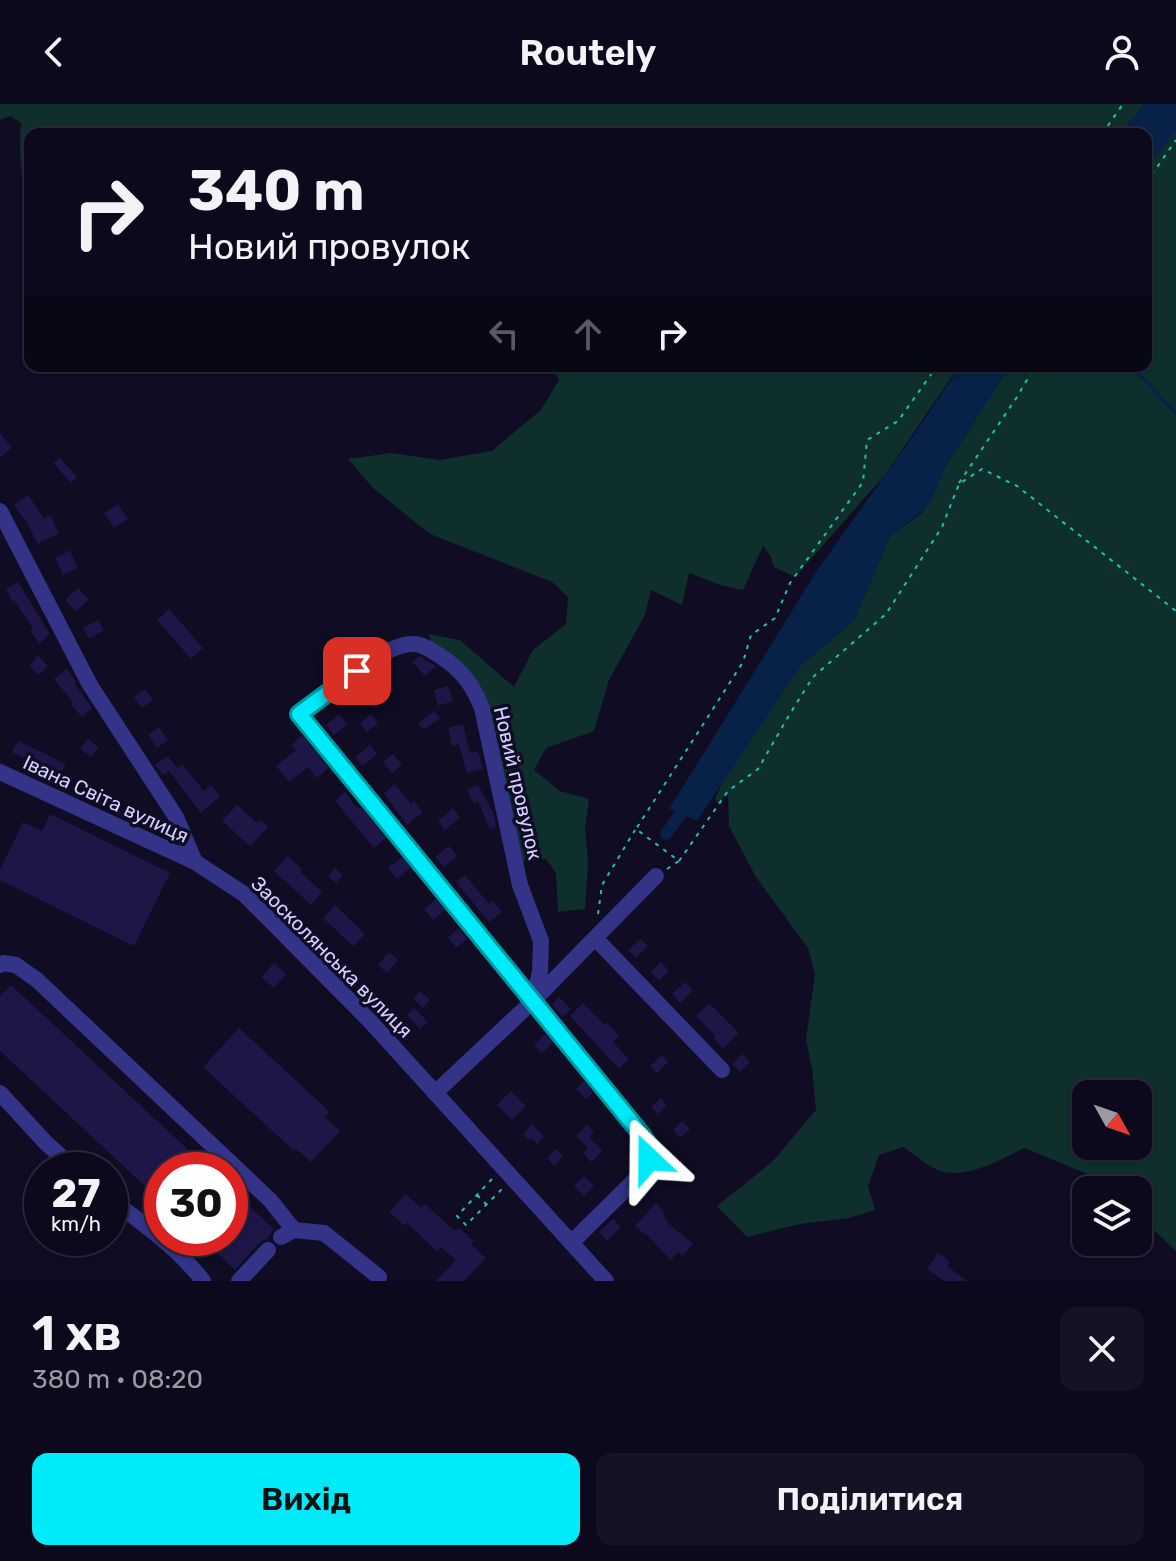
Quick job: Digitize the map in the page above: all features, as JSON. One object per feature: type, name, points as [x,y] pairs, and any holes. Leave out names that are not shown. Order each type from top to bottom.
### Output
[{"type":"street","points":[[0,511],[90,685],[176,817],[195,862]]},
{"type":"street","name":"Новий провулок","points":[[417,644],[435,652],[457,668],[474,688],[482,708],[520,885],[541,941],[540,971],[534,1000],[299,714],[377,657],[399,645],[417,644]]},
{"type":"street","name":"Івана Світа вулиця","points":[[0,772],[195,862]]},
{"type":"street","name":"Заосколянська вулиця","points":[[195,862],[244,894],[370,1021],[606,1281]]},
{"type":"street","points":[[435,1093],[534,1000],[656,876]]},
{"type":"street","points":[[595,938],[722,1070]]},
{"type":"street","points":[[0,965],[16,965],[37,980],[270,1200],[288,1234],[324,1233],[379,1277]]},
{"type":"street","points":[[534,1000],[649,1146],[649,1159],[643,1172],[571,1243]]},
{"type":"street","points":[[0,1093],[56,1152]]},
{"type":"street","points":[[128,1212],[194,1268],[203,1281]]},
{"type":"street","points":[[239,1281],[268,1250]]},
{"type":"path","points":[[1106,128],[1123,104]]},
{"type":"path","points":[[1152,174],[1176,140]]},
{"type":"path","points":[[595,938],[602,885],[743,662],[751,635],[775,618],[790,583],[863,482],[867,440],[898,421],[933,372]]},
{"type":"path","points":[[656,876],[679,861],[728,791],[758,769],[813,677],[886,614],[942,527],[959,484],[1032,372]]},
{"type":"path","points":[[959,484],[982,469],[1017,486],[1176,611]]},
{"type":"path","points":[[636,829],[679,861]]},
{"type":"path","points":[[508,1173],[486,1205],[466,1225],[457,1216],[477,1195],[508,1173]]},
{"type":"path","points":[[477,1195],[486,1205]]},
{"type":"green space","points":[[0,104],[1144,104],[1126,128],[24,128],[24,182],[21,123],[10,116],[0,120]]},
{"type":"green space","points":[[1176,118],[1176,1251],[1152,1228],[1152,1176],[1091,1176],[1024,1148],[984,1167],[951,1173],[935,1169],[903,1147],[879,1155],[868,1186],[875,1210],[849,1218],[800,1224],[747,1237],[717,1206],[772,1162],[816,1110],[806,1039],[815,974],[808,948],[756,877],[729,826],[728,793],[719,804],[715,799],[722,783],[801,665],[854,621],[890,536],[922,513],[946,465],[1006,372],[1152,372],[1152,154]]},
{"type":"green space","points":[[554,372],[955,372],[885,475],[795,577],[774,567],[763,546],[743,590],[689,573],[682,605],[651,590],[645,615],[609,680],[594,731],[546,748],[534,770],[560,791],[589,799],[585,828],[588,862],[585,909],[558,912],[556,873],[546,859],[515,862],[482,708],[435,652],[428,634],[460,640],[514,687],[533,650],[566,624],[568,597],[552,582],[430,534],[373,488],[348,459],[391,453],[439,460],[492,451],[541,410],[559,380]]},
{"type":"water","points":[[1143,104],[1176,104],[1176,131],[1152,162],[1152,128],[1125,128]]},
{"type":"water","points":[[956,372],[1006,372],[946,465],[932,499],[923,511],[890,536],[854,621],[801,665],[697,821],[669,809],[818,569]]},
{"type":"building","points":[[0,433],[12,448],[0,458]]},
{"type":"building","points":[[60,458],[77,477],[71,483],[53,463]]},
{"type":"building","points":[[28,495],[44,518],[50,515],[59,533],[38,544],[14,505]]},
{"type":"building","points":[[118,504],[128,519],[114,528],[104,513]]},
{"type":"building","points":[[70,550],[78,568],[63,575],[55,558]]},
{"type":"building","points":[[18,582],[50,634],[39,644],[30,630],[33,628],[6,589]]},
{"type":"building","points":[[78,588],[89,600],[76,611],[65,600]]},
{"type":"building","points":[[169,609],[203,648],[191,659],[157,620]]},
{"type":"building","points":[[98,620],[104,630],[89,639],[83,628]]},
{"type":"building","points":[[38,656],[48,666],[39,675],[29,666]]},
{"type":"building","points":[[419,656],[436,666],[425,676],[412,662]]},
{"type":"building","points":[[382,667],[385,669],[370,684],[364,678]]},
{"type":"building","points":[[67,669],[92,708],[82,717],[54,679]]},
{"type":"building","points":[[448,686],[453,701],[438,706],[434,690]]},
{"type":"building","points":[[145,689],[153,700],[142,708],[134,697]]},
{"type":"building","points":[[434,711],[440,718],[424,730],[418,723]]},
{"type":"building","points":[[339,714],[347,724],[334,735],[326,725]]},
{"type":"building","points":[[371,714],[378,723],[367,732],[360,723]]},
{"type":"building","points":[[463,724],[470,753],[478,751],[483,769],[467,773],[459,744],[452,746],[448,728]]},
{"type":"building","points":[[159,727],[168,740],[157,748],[148,735]]},
{"type":"building","points":[[302,735],[329,768],[317,778],[308,767],[289,782],[276,766],[296,750],[291,745]]},
{"type":"building","points":[[88,739],[99,748],[91,757],[80,749]]},
{"type":"building","points":[[18,741],[66,765],[59,775],[35,760],[12,752]]},
{"type":"building","points":[[370,745],[377,754],[362,766],[355,757]]},
{"type":"building","points":[[393,754],[402,765],[392,773],[383,762]]},
{"type":"building","points":[[168,756],[177,768],[182,764],[204,791],[211,785],[220,796],[201,813],[169,771],[163,775],[155,765]]},
{"type":"building","points":[[395,784],[411,804],[414,801],[423,812],[407,825],[384,793]]},
{"type":"building","points":[[478,785],[493,812],[496,826],[490,829],[478,801],[474,803],[467,790]]},
{"type":"building","points":[[345,792],[386,838],[374,848],[335,801]]},
{"type":"building","points":[[237,805],[257,823],[261,820],[268,827],[250,846],[222,821]]},
{"type":"building","points":[[453,808],[460,817],[445,830],[438,821]]},
{"type":"building","points":[[50,814],[170,873],[134,946],[0,880],[0,870],[23,822],[42,831]]},
{"type":"building","points":[[449,846],[458,856],[444,867],[435,857]]},
{"type":"building","points":[[288,856],[322,892],[311,905],[274,871]]},
{"type":"building","points":[[402,857],[411,867],[397,879],[388,868]]},
{"type":"building","points":[[335,868],[343,875],[336,883],[328,876]]},
{"type":"building","points":[[465,875],[489,904],[493,901],[502,912],[489,922],[456,882]]},
{"type":"building","points":[[436,899],[445,910],[433,920],[424,909]]},
{"type":"building","points":[[335,905],[365,934],[353,946],[323,918]]},
{"type":"building","points":[[459,928],[467,939],[456,948],[448,937]]},
{"type":"building","points":[[640,939],[648,946],[636,958],[628,950]]},
{"type":"building","points":[[389,952],[398,960],[387,973],[378,965]]},
{"type":"building","points":[[661,962],[669,971],[659,981],[651,972]]},
{"type":"building","points":[[274,963],[286,974],[274,988],[261,977]]},
{"type":"building","points":[[685,982],[693,990],[680,1003],[672,994]]},
{"type":"building","points":[[11,985],[191,1152],[144,1152],[144,1185],[128,1170],[128,1152],[108,1152],[0,1051],[0,996]]},
{"type":"building","points":[[420,991],[430,1000],[423,1008],[413,999]]},
{"type":"building","points":[[559,997],[571,1009],[562,1017],[552,1005]]},
{"type":"building","points":[[583,1003],[619,1036],[613,1042],[629,1059],[619,1069],[570,1016]]},
{"type":"building","points":[[709,1003],[739,1033],[723,1048],[696,1016]]},
{"type":"building","points":[[414,1008],[428,1022],[420,1029],[407,1015]]},
{"type":"building","points":[[239,1028],[330,1112],[325,1117],[340,1131],[311,1162],[296,1149],[294,1151],[203,1067]]},
{"type":"building","points":[[546,1033],[553,1042],[542,1053],[534,1045]]},
{"type":"building","points":[[742,1054],[750,1062],[740,1072],[732,1064]]},
{"type":"building","points":[[662,1055],[668,1062],[657,1073],[650,1066]]},
{"type":"building","points":[[584,1081],[593,1093],[586,1099],[576,1089]]},
{"type":"building","points":[[511,1091],[526,1106],[512,1120],[497,1105]]},
{"type":"building","points":[[661,1098],[667,1105],[658,1114],[651,1107]]},
{"type":"building","points":[[682,1121],[690,1129],[680,1138],[673,1130]]},
{"type":"building","points":[[532,1124],[544,1137],[537,1144],[523,1134]]},
{"type":"building","points":[[587,1125],[594,1132],[589,1137],[603,1151],[591,1162],[583,1153],[588,1148],[576,1136]]},
{"type":"building","points":[[556,1149],[563,1156],[554,1166],[547,1158]]},
{"type":"building","points":[[584,1176],[594,1186],[584,1196],[574,1186]]},
{"type":"building","points":[[406,1194],[421,1208],[425,1204],[455,1231],[458,1227],[474,1241],[471,1244],[486,1258],[464,1281],[436,1281],[456,1260],[441,1247],[437,1251],[407,1223],[405,1226],[389,1212]]},
{"type":"building","points":[[656,1203],[664,1212],[667,1222],[693,1244],[682,1256],[678,1252],[671,1260],[635,1226]]},
{"type":"building","points":[[248,1205],[274,1229],[267,1239],[248,1255]]},
{"type":"building","points":[[613,1219],[621,1227],[607,1241],[599,1232]]},
{"type":"building","points":[[938,1253],[950,1262],[947,1266],[967,1281],[944,1281],[927,1269]]},
{"type":"building","points":[[220,1256],[248,1256],[235,1270]]},
{"type":"waterway","points":[[1137,372],[1176,413]]},
{"type":"waterway","points":[[666,834],[690,801]]},
{"type":"route","points":[[357,671],[299,714],[642,1135],[649,1146],[649,1159]]}]
